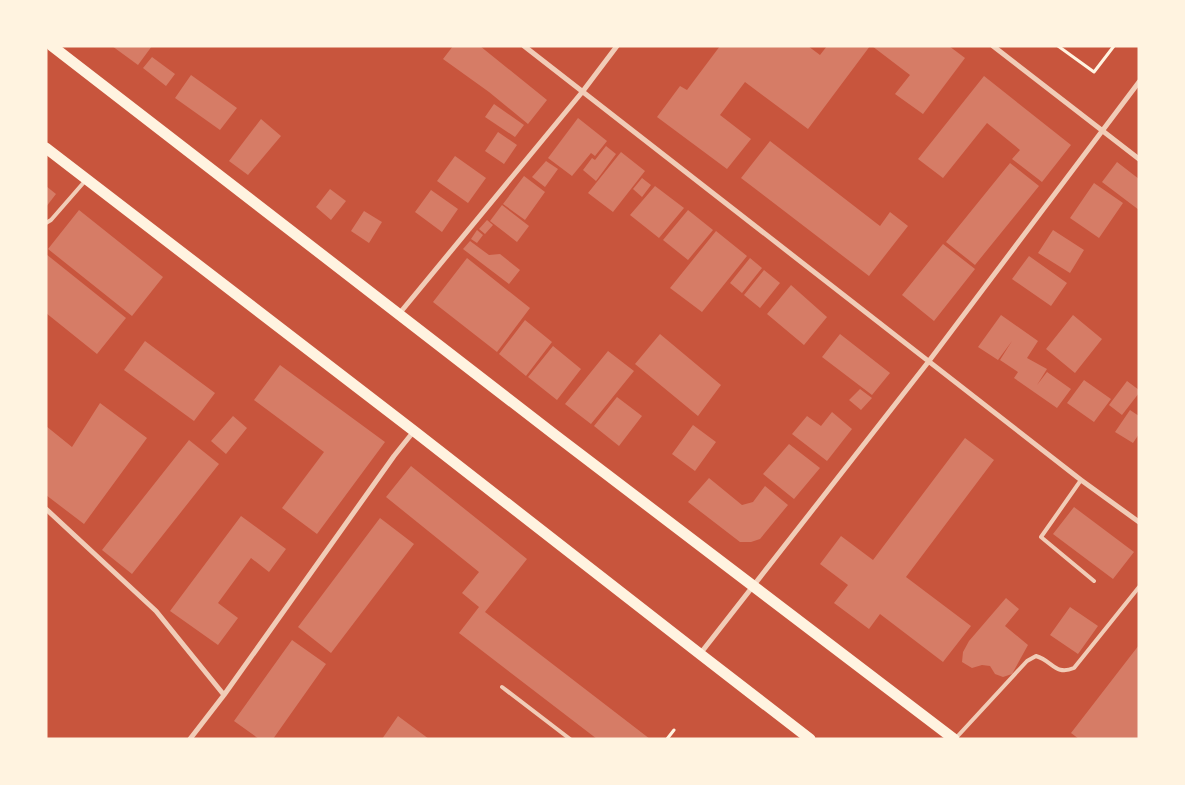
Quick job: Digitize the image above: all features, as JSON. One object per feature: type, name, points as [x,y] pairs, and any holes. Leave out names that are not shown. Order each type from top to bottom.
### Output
[{"type":"main road","points":[[52,46],[398,315],[954,739]]},
{"type":"main road","points":[[46,148],[810,739]]},
{"type":"street","points":[[524,46],[1081,480],[1139,522]]},
{"type":"street","points":[[398,315],[583,91],[617,46]]},
{"type":"street","points":[[993,46],[1139,159]]},
{"type":"street","points":[[700,654],[929,361],[1139,82]]},
{"type":"street","points":[[190,739],[224,696],[388,464],[414,431]]},
{"type":"street","points":[[46,509],[156,611],[224,696]]},
{"type":"lane","points":[[46,223],[51,220],[87,179]]},
{"type":"lane","points":[[1081,480],[1041,537],[1094,581]]},
{"type":"lane","points":[[954,739],[1027,661],[1036,656],[1045,659],[1058,670],[1064,672],[1074,668],[1139,587]]},
{"type":"lane","points":[[502,687],[570,739]]},
{"type":"path","points":[[1058,46],[1094,72],[1114,46]]},
{"type":"path","points":[[667,739],[674,730]]},
{"type":"building","points":[[112,46],[152,46],[138,65]]},
{"type":"building","points":[[453,46],[480,46],[547,100],[528,124],[489,92],[443,59]]},
{"type":"building","points":[[720,46],[808,46],[820,55],[827,46],[870,46],[808,129],[745,82],[720,115],[751,139],[727,169],[657,117],[680,86],[687,90]]},
{"type":"building","points":[[872,46],[949,46],[965,58],[923,114],[895,94],[910,75]]},
{"type":"building","points":[[152,57],[175,74],[166,86],[143,68]]},
{"type":"building","points":[[191,75],[237,108],[220,130],[175,98]]},
{"type":"building","points":[[984,76],[1071,145],[1042,182],[1012,159],[1020,150],[987,123],[943,178],[918,159]]},
{"type":"building","points":[[494,104],[524,125],[515,137],[485,117]]},
{"type":"building","points":[[578,118],[607,141],[595,156],[591,153],[572,176],[548,158]]},
{"type":"building","points":[[261,119],[281,136],[248,175],[229,161]]},
{"type":"building","points":[[498,132],[517,145],[504,164],[485,151]]},
{"type":"building","points":[[770,141],[880,226],[890,212],[908,226],[869,276],[741,178]]},
{"type":"building","points":[[606,146],[616,154],[596,181],[583,170],[592,158],[595,160]]},
{"type":"building","points":[[621,152],[645,171],[613,212],[588,193]]},
{"type":"building","points":[[455,156],[486,178],[468,203],[437,181]]},
{"type":"building","points":[[546,161],[558,169],[545,187],[532,177]]},
{"type":"building","points":[[1117,162],[1139,179],[1139,210],[1102,182]]},
{"type":"building","points":[[1010,163],[1039,186],[975,265],[946,242]]},
{"type":"building","points":[[524,176],[545,192],[525,220],[503,204]]},
{"type":"building","points":[[642,178],[651,185],[642,197],[633,189]]},
{"type":"building","points":[[1094,183],[1123,203],[1099,238],[1070,218]]},
{"type":"building","points":[[46,186],[56,194],[46,207]]},
{"type":"building","points":[[655,186],[684,208],[659,238],[630,215]]},
{"type":"building","points":[[330,189],[346,201],[331,220],[316,207]]},
{"type":"building","points":[[431,190],[458,209],[442,232],[415,212]]},
{"type":"building","points":[[502,205],[529,226],[517,242],[490,221]]},
{"type":"building","points":[[79,210],[163,277],[132,316],[48,249]]},
{"type":"building","points":[[688,210],[713,230],[688,260],[663,240]]},
{"type":"building","points":[[364,211],[382,222],[369,243],[351,231]]},
{"type":"building","points":[[487,220],[493,225],[485,234],[479,229]]},
{"type":"building","points":[[477,230],[483,235],[477,243],[471,239]]},
{"type":"building","points":[[1053,230],[1084,250],[1070,273],[1038,253]]},
{"type":"building","points":[[716,231],[747,256],[702,312],[670,288]]},
{"type":"building","points":[[470,241],[489,255],[500,254],[520,270],[509,284],[463,249]]},
{"type":"building","points":[[943,244],[975,269],[934,321],[902,295]]},
{"type":"building","points":[[46,254],[126,318],[97,354],[46,313]]},
{"type":"building","points":[[1029,256],[1067,283],[1051,306],[1012,279]]},
{"type":"building","points":[[467,258],[530,308],[497,352],[433,302]]},
{"type":"building","points":[[750,258],[762,268],[742,293],[730,283]]},
{"type":"building","points":[[764,270],[780,283],[760,308],[744,295]]},
{"type":"building","points":[[791,285],[827,317],[804,345],[767,314]]},
{"type":"building","points":[[1001,315],[1038,341],[1027,358],[1047,369],[1037,385],[1047,372],[1071,389],[1057,408],[1014,378],[1018,372],[1000,360],[1012,341],[998,360],[978,347]]},
{"type":"building","points":[[1073,315],[1102,339],[1075,373],[1046,349]]},
{"type":"building","points":[[525,320],[552,342],[526,376],[499,354]]},
{"type":"building","points":[[660,334],[721,385],[698,416],[635,364]]},
{"type":"building","points":[[840,334],[890,373],[872,395],[822,357]]},
{"type":"building","points":[[145,341],[215,393],[194,421],[124,370]]},
{"type":"building","points":[[553,346],[581,369],[557,400],[528,377]]},
{"type":"building","points":[[608,351],[634,371],[591,424],[565,404]]},
{"type":"building","points":[[280,365],[385,442],[317,534],[282,508],[324,452],[254,400]]},
{"type":"building","points":[[1084,380],[1111,399],[1094,422],[1067,403]]},
{"type":"building","points":[[1127,381],[1139,390],[1139,393],[1122,415],[1109,405]]},
{"type":"building","points":[[860,389],[872,398],[861,410],[849,400]]},
{"type":"building","points":[[617,397],[642,416],[619,446],[594,426]]},
{"type":"building","points":[[100,403],[147,438],[84,524],[46,495],[46,426],[72,447]]},
{"type":"building","points":[[1130,410],[1139,416],[1139,434],[1133,443],[1115,432]]},
{"type":"building","points":[[832,412],[852,429],[827,461],[792,434],[807,416],[821,426]]},
{"type":"building","points":[[233,416],[247,428],[226,454],[211,441]]},
{"type":"building","points":[[693,425],[716,442],[695,471],[672,454]]},
{"type":"building","points":[[965,438],[994,460],[906,577],[971,626],[943,662],[880,614],[869,629],[834,603],[848,585],[820,564],[841,536],[873,560]]},
{"type":"building","points":[[189,440],[219,464],[132,574],[102,550]]},
{"type":"building","points":[[789,444],[820,468],[794,499],[763,474]]},
{"type":"building","points":[[411,466],[527,559],[485,612],[650,739],[597,739],[459,633],[479,607],[462,593],[479,572],[386,497]]},
{"type":"building","points":[[709,478],[742,505],[753,502],[765,486],[788,505],[760,539],[751,542],[740,542],[688,502]]},
{"type":"building","points":[[1074,507],[1134,552],[1113,579],[1053,534]]},
{"type":"building","points":[[241,516],[286,549],[269,572],[251,558],[218,603],[238,618],[218,645],[170,611]]},
{"type":"building","points":[[380,518],[414,544],[331,653],[298,627]]},
{"type":"building","points":[[1006,598],[1019,609],[1005,626],[1028,645],[1012,674],[1003,677],[995,674],[990,666],[982,665],[972,668],[962,662],[963,652],[969,641]]},
{"type":"building","points":[[1070,607],[1098,626],[1078,654],[1050,635]]},
{"type":"building","points":[[292,640],[326,664],[273,739],[259,739],[234,721]]},
{"type":"building","points":[[1139,645],[1139,739],[1079,739],[1071,733]]},
{"type":"building","points":[[398,716],[429,739],[382,739]]}]
